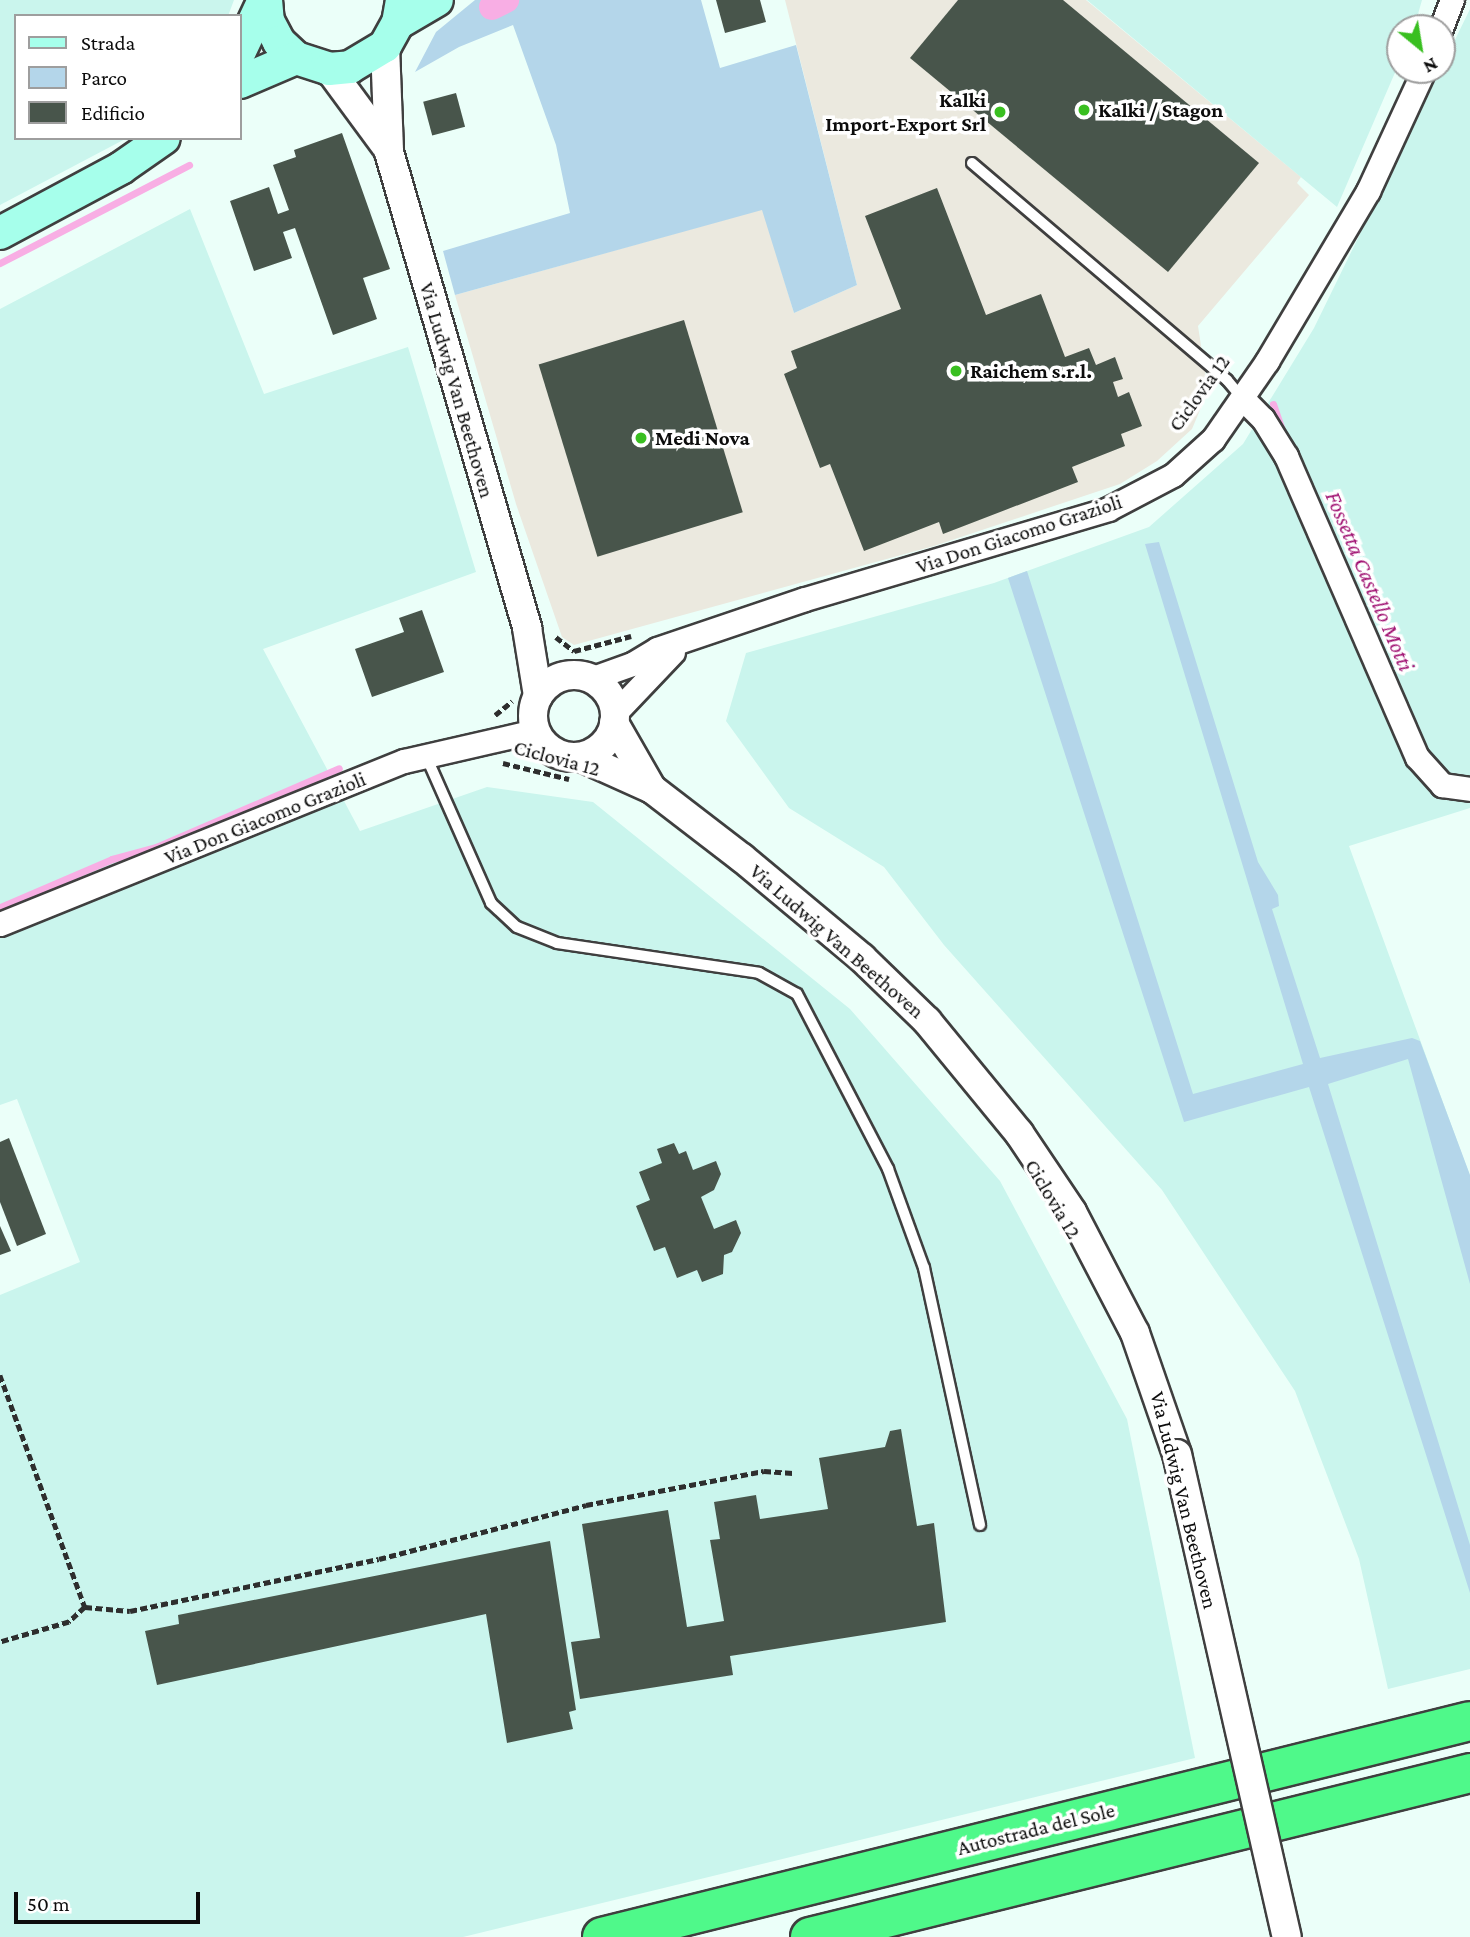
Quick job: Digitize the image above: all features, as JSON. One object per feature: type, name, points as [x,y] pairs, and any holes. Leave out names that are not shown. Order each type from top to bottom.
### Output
[{"type":"highway","name":"Autostrada del Sole","points":[[602,1937],[1470,1721]]},
{"type":"highway","points":[[810,1937],[1470,1773]]},
{"type":"main road","points":[[242,47],[265,0]]},
{"type":"main road","points":[[265,0],[268,21],[279,42],[296,58],[329,69],[359,63],[395,23],[437,0]]},
{"type":"main road","points":[[242,81],[296,58]]},
{"type":"main road","points":[[0,233],[121,168],[161,140]]},
{"type":"street","name":"Via Ludwig Van Beethoven","points":[[389,152],[395,23]]},
{"type":"street","name":"Via Ludwig Van Beethoven","points":[[329,69],[370,119],[389,152],[525,622],[527,693],[535,731],[553,752],[579,768],[652,789],[862,958],[928,1021],[988,1092],[1072,1212],[1119,1299],[1156,1384],[1177,1454],[1287,1937]]},
{"type":"street","name":"Via Don Giacomo Grazioli","points":[[582,677],[805,599],[1108,509],[1173,475],[1213,439],[1243,399],[1367,191],[1417,84]]},
{"type":"street","points":[[1243,399],[1263,419],[1286,456],[1417,757],[1441,785],[1470,789]]},
{"type":"street","name":"Via Ludwig Van Beethoven","points":[[525,622],[582,677],[607,692],[615,718],[652,789]]},
{"type":"street","name":"Via Don Giacomo Grazioli","points":[[615,718],[648,673],[685,641]]},
{"type":"street","points":[[527,693],[553,681],[582,677]]},
{"type":"street","points":[[579,768],[603,745],[615,718]]},
{"type":"street","name":"Via Don Giacomo Grazioli","points":[[0,924],[426,756],[535,731]]},
{"type":"lane","points":[[972,163],[1227,380],[1243,399]]},
{"type":"lane","points":[[426,756],[491,903],[517,927],[557,943],[759,973],[797,994],[888,1169],[924,1268],[980,1525]]},
{"type":"path","points":[[525,622],[545,613],[558,640],[574,651],[638,634]]},
{"type":"path","name":"Ciclovia 12","points":[[527,693],[490,718],[499,739],[502,763],[579,768]]},
{"type":"path","points":[[0,1375],[85,1607]]},
{"type":"path","points":[[0,1642],[69,1622],[85,1607],[130,1611],[379,1559],[586,1505],[764,1471],[793,1473]]},
{"type":"shaded area","points":[[0,0],[234,0],[229,14],[14,14],[14,140],[123,140],[0,205]]},
{"type":"shaded area","points":[[785,0],[1086,0],[1301,177],[1297,183],[1309,195],[1198,326],[1208,391],[1192,429],[1157,461],[1120,484],[934,546],[574,645],[562,637],[516,504],[455,295],[763,209],[794,313],[857,285]]},
{"type":"shaded area","points":[[1087,0],[1422,0],[1418,14],[1386,14],[1386,84],[1390,84],[1337,207]]},
{"type":"shaded area","points":[[1470,9],[1470,808],[1349,846],[1470,1176],[1470,1669],[1388,1689],[1359,1559],[1295,1391],[1162,1190],[944,945],[884,867],[789,808],[726,721],[746,653],[994,583],[1149,527],[1243,444],[1314,328],[1433,84],[1456,84],[1456,38]]},
{"type":"shaded area","points":[[190,209],[264,394],[408,347],[476,572],[263,649],[360,831],[487,787],[593,802],[850,1009],[1000,1181],[1127,1419],[1195,1758],[463,1937],[0,1937],[0,1295],[80,1262],[17,1099],[0,1105],[0,309]]},
{"type":"green space","points":[[475,0],[701,0],[720,68],[796,45],[857,285],[794,313],[762,210],[455,295],[443,251],[570,213],[556,145],[513,25],[459,47],[415,72],[436,32]]},
{"type":"green space","points":[[1159,542],[1258,862],[1278,895],[1279,906],[1272,909],[1320,1058],[1412,1038],[1420,1041],[1470,1175],[1470,1284],[1408,1059],[1328,1084],[1470,1545],[1470,1593],[1309,1087],[1184,1122],[1008,578],[1027,571],[1193,1094],[1303,1064],[1145,544]]},
{"type":"building","points":[[716,0],[760,0],[766,22],[725,33]]},
{"type":"building","name":"Kalki / Stagon","points":[[958,0],[1063,0],[1259,163],[1168,272],[910,58]]},
{"type":"building","points":[[456,93],[465,127],[432,136],[423,102]]},
{"type":"building","points":[[342,133],[390,269],[363,278],[377,319],[333,335],[295,228],[283,232],[292,258],[254,271],[230,201],[269,187],[278,214],[289,210],[273,165],[296,157],[294,150]]},
{"type":"building","name":"Raichem s.r.l.","points":[[937,188],[986,315],[1041,294],[1065,357],[1089,348],[1096,365],[1115,357],[1123,379],[1113,382],[1118,397],[1129,392],[1142,426],[1121,434],[1125,446],[1072,467],[1078,482],[943,534],[939,522],[864,551],[830,464],[820,468],[784,374],[797,368],[791,351],[901,309],[865,216]]},
{"type":"building","name":"Medi Nova","points":[[684,320],[743,512],[597,557],[539,364]]},
{"type":"building","points":[[422,610],[444,672],[372,697],[355,649],[404,632],[399,618]]},
{"type":"building","points":[[9,1138],[46,1234],[17,1246],[0,1202],[0,1142]]},
{"type":"building","points":[[674,1143],[679,1154],[686,1151],[693,1170],[716,1161],[721,1174],[714,1190],[701,1197],[714,1229],[736,1220],[741,1233],[732,1252],[724,1255],[723,1274],[702,1282],[697,1270],[677,1278],[665,1247],[654,1251],[636,1206],[650,1200],[639,1172],[662,1163],[657,1149]]},
{"type":"building","points":[[0,1226],[11,1251],[0,1255]]},
{"type":"building","points":[[901,1429],[917,1526],[934,1523],[946,1622],[730,1656],[733,1675],[580,1699],[571,1642],[600,1638],[582,1524],[668,1510],[687,1627],[724,1621],[710,1540],[720,1539],[714,1502],[756,1495],[760,1519],[828,1509],[819,1458],[885,1447],[890,1431]]},
{"type":"building","points":[[550,1541],[576,1710],[569,1712],[573,1729],[507,1743],[486,1614],[157,1685],[145,1631],[179,1624],[178,1615]]},
{"type":"waterway","points":[[492,7],[506,0]]},
{"type":"waterway","points":[[0,263],[189,165]]},
{"type":"waterway","name":"Fossetta Castello Motti","points":[[1273,404],[1282,430]]},
{"type":"waterway","points":[[0,907],[112,859],[156,847],[339,768]]},
{"type":"place","name":"Kalki / Stagon","points":[[1084,110]]},
{"type":"place","name":"Kalki Import-Export Srl","points":[[1000,112]]},
{"type":"place","name":"Raichem s.r.l.","points":[[956,371]]},
{"type":"place","name":"Medi Nova","points":[[641,438]]}]
